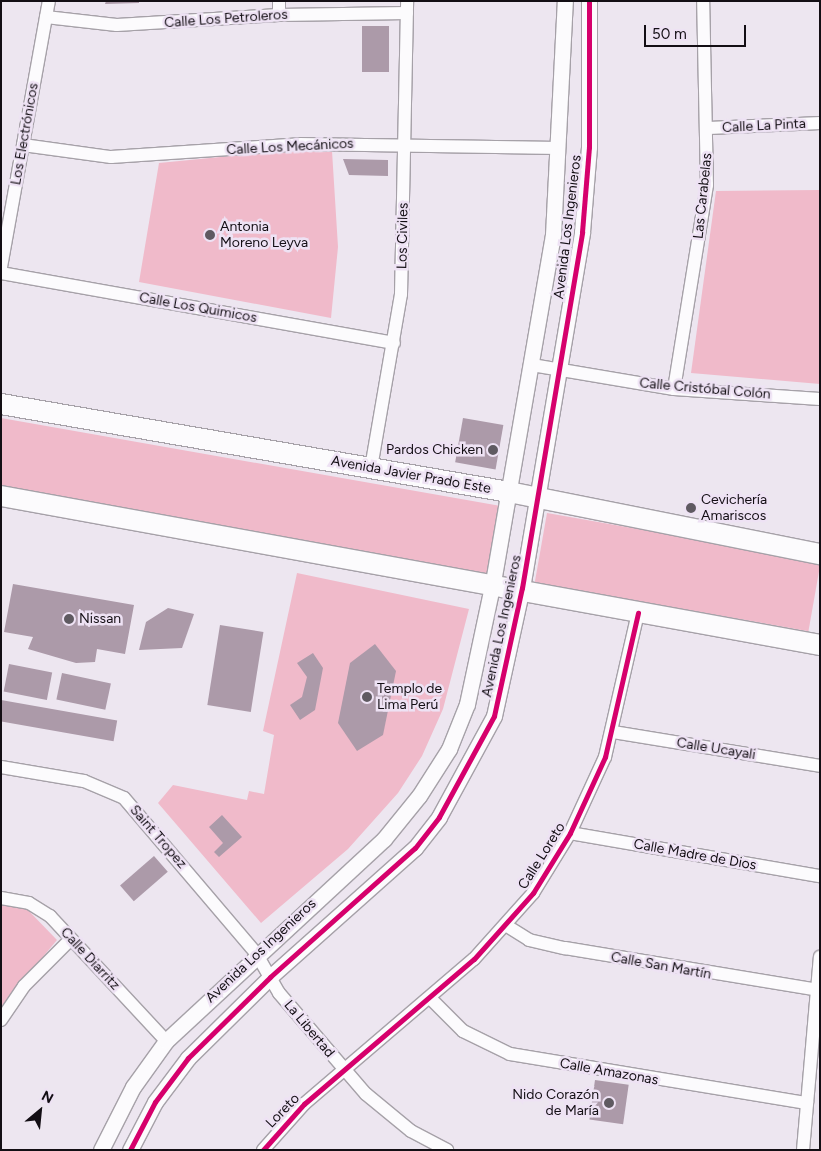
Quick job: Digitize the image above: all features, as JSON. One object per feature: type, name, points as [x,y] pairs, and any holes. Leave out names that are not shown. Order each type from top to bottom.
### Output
[{"type":"main road","name":"Avenida Javier Prado Este","points":[[1,404],[509,492],[820,554]]},
{"type":"main road","points":[[1,496],[493,582],[638,613],[820,645]]},
{"type":"street","name":"Los Electrónicos","points":[[1,267],[49,1]]},
{"type":"street","points":[[279,1],[279,15]]},
{"type":"street","name":"Avenida Los Ingenieros","points":[[101,1150],[134,1087],[166,1041],[256,952],[384,839],[420,796],[449,749],[467,704],[493,582],[556,218],[565,1]]},
{"type":"street","name":"Avenida Los Ingenieros","points":[[130,1150],[155,1102],[188,1058],[270,977],[391,871],[440,817],[494,716],[522,588],[538,498],[587,192],[589,1]]},
{"type":"street","name":"Las Carabelas","points":[[674,389],[707,185],[709,128],[703,1]]},
{"type":"street","name":"Calle Los Petroleros","points":[[46,17],[117,25],[407,7]]},
{"type":"street","name":"Los Civiles","points":[[371,468],[401,294],[407,7]]},
{"type":"street","name":"Calle La Pinta","points":[[709,128],[820,123]]},
{"type":"street","name":"Calle Los Mecánicos","points":[[23,145],[116,157],[290,144],[404,144],[559,148]]},
{"type":"street","name":"Calle Los Quimicos","points":[[1,273],[394,343]]},
{"type":"street","name":"Calle Cristóbal Colón","points":[[532,364],[674,389],[820,399]]},
{"type":"street","name":"Calle Loreto","points":[[345,1071],[430,998],[507,926],[570,834],[613,732],[638,613]]},
{"type":"street","name":"Calle Ucayali","points":[[613,732],[820,766]]},
{"type":"street","name":"Saint Tropez","points":[[1,767],[84,781],[124,798],[256,952],[270,977]]},
{"type":"street","name":"Calle Madre de Dios","points":[[570,834],[820,876]]},
{"type":"street","name":"Calle Diarritz","points":[[1,898],[29,903],[50,916],[166,1041]]},
{"type":"street","name":"Calle San Martín","points":[[507,926],[540,943],[818,990]]},
{"type":"street","points":[[1,1020],[24,986],[71,939]]},
{"type":"street","points":[[803,1150],[820,957]]},
{"type":"street","name":"La Libertad","points":[[270,977],[345,1071],[396,1120],[447,1150]]},
{"type":"street","name":"Calle Amazonas","points":[[430,998],[463,1032],[510,1054],[807,1103]]},
{"type":"street","name":"Loreto","points":[[263,1150],[304,1104],[345,1071]]},
{"type":"shaded area","points":[[332,151],[338,247],[331,318],[139,282],[159,163],[272,152]]},
{"type":"shaded area","points":[[820,190],[820,384],[691,373],[716,191]]},
{"type":"shaded area","points":[[1,418],[499,506],[487,574],[1,488]]},
{"type":"shaded area","points":[[547,513],[820,561],[808,631],[535,583]]},
{"type":"shaded area","points":[[297,573],[469,609],[443,709],[422,756],[398,793],[348,849],[261,923],[158,803],[173,785],[247,800],[249,791],[264,794],[274,735],[263,731]]},
{"type":"shaded area","points":[[1,903],[24,906],[57,940],[1,1007]]},
{"type":"building","points":[[106,1],[139,1],[139,3],[105,4]]},
{"type":"building","points":[[362,26],[389,26],[389,72],[362,72]]},
{"type":"building","points":[[343,159],[388,160],[388,176],[349,175]]},
{"type":"building","points":[[463,418],[503,425],[496,469],[455,462]]},
{"type":"building","name":"Nissan","points":[[13,584],[134,605],[125,654],[97,649],[95,662],[76,663],[28,649],[33,637],[4,632]]},
{"type":"building","points":[[168,608],[194,614],[182,648],[139,650],[146,622]]},
{"type":"building","points":[[220,625],[263,632],[251,712],[207,705]]},
{"type":"building","name":"Templo de Lima Perú","points":[[375,644],[396,671],[383,735],[357,751],[338,723],[350,663]]},
{"type":"building","points":[[313,653],[323,668],[315,710],[300,720],[290,705],[302,697],[307,677],[297,663]]},
{"type":"building","points":[[9,664],[52,672],[47,700],[4,691]]},
{"type":"building","points":[[62,673],[111,683],[105,710],[56,699]]},
{"type":"building","points":[[1,700],[117,720],[114,741],[1,721]]},
{"type":"building","points":[[222,815],[242,837],[219,857],[214,852],[223,843],[209,827]]},
{"type":"building","points":[[154,856],[168,872],[134,901],[120,886]]},
{"type":"building","name":"Nido Corazón de María","points":[[595,1080],[629,1085],[623,1124],[589,1120]]},
{"type":"cycle path","points":[[130,1150],[155,1102],[188,1058],[270,977],[415,848],[439,817],[494,716],[522,588],[582,232],[589,147],[589,1]]},
{"type":"cycle path","points":[[263,1150],[304,1104],[474,959],[533,893],[570,833],[605,757],[638,613]]},
{"type":"place","name":"Antonia Moreno Leyva","points":[[210,235]]},
{"type":"place","name":"Pardos Chicken","points":[[493,450]]},
{"type":"place","name":"Cevichería Amariscos","points":[[691,508]]},
{"type":"place","name":"Nissan","points":[[69,619]]},
{"type":"place","name":"Templo de Lima Perú","points":[[367,697]]},
{"type":"place","name":"Nido Corazón de María","points":[[609,1103]]}]
